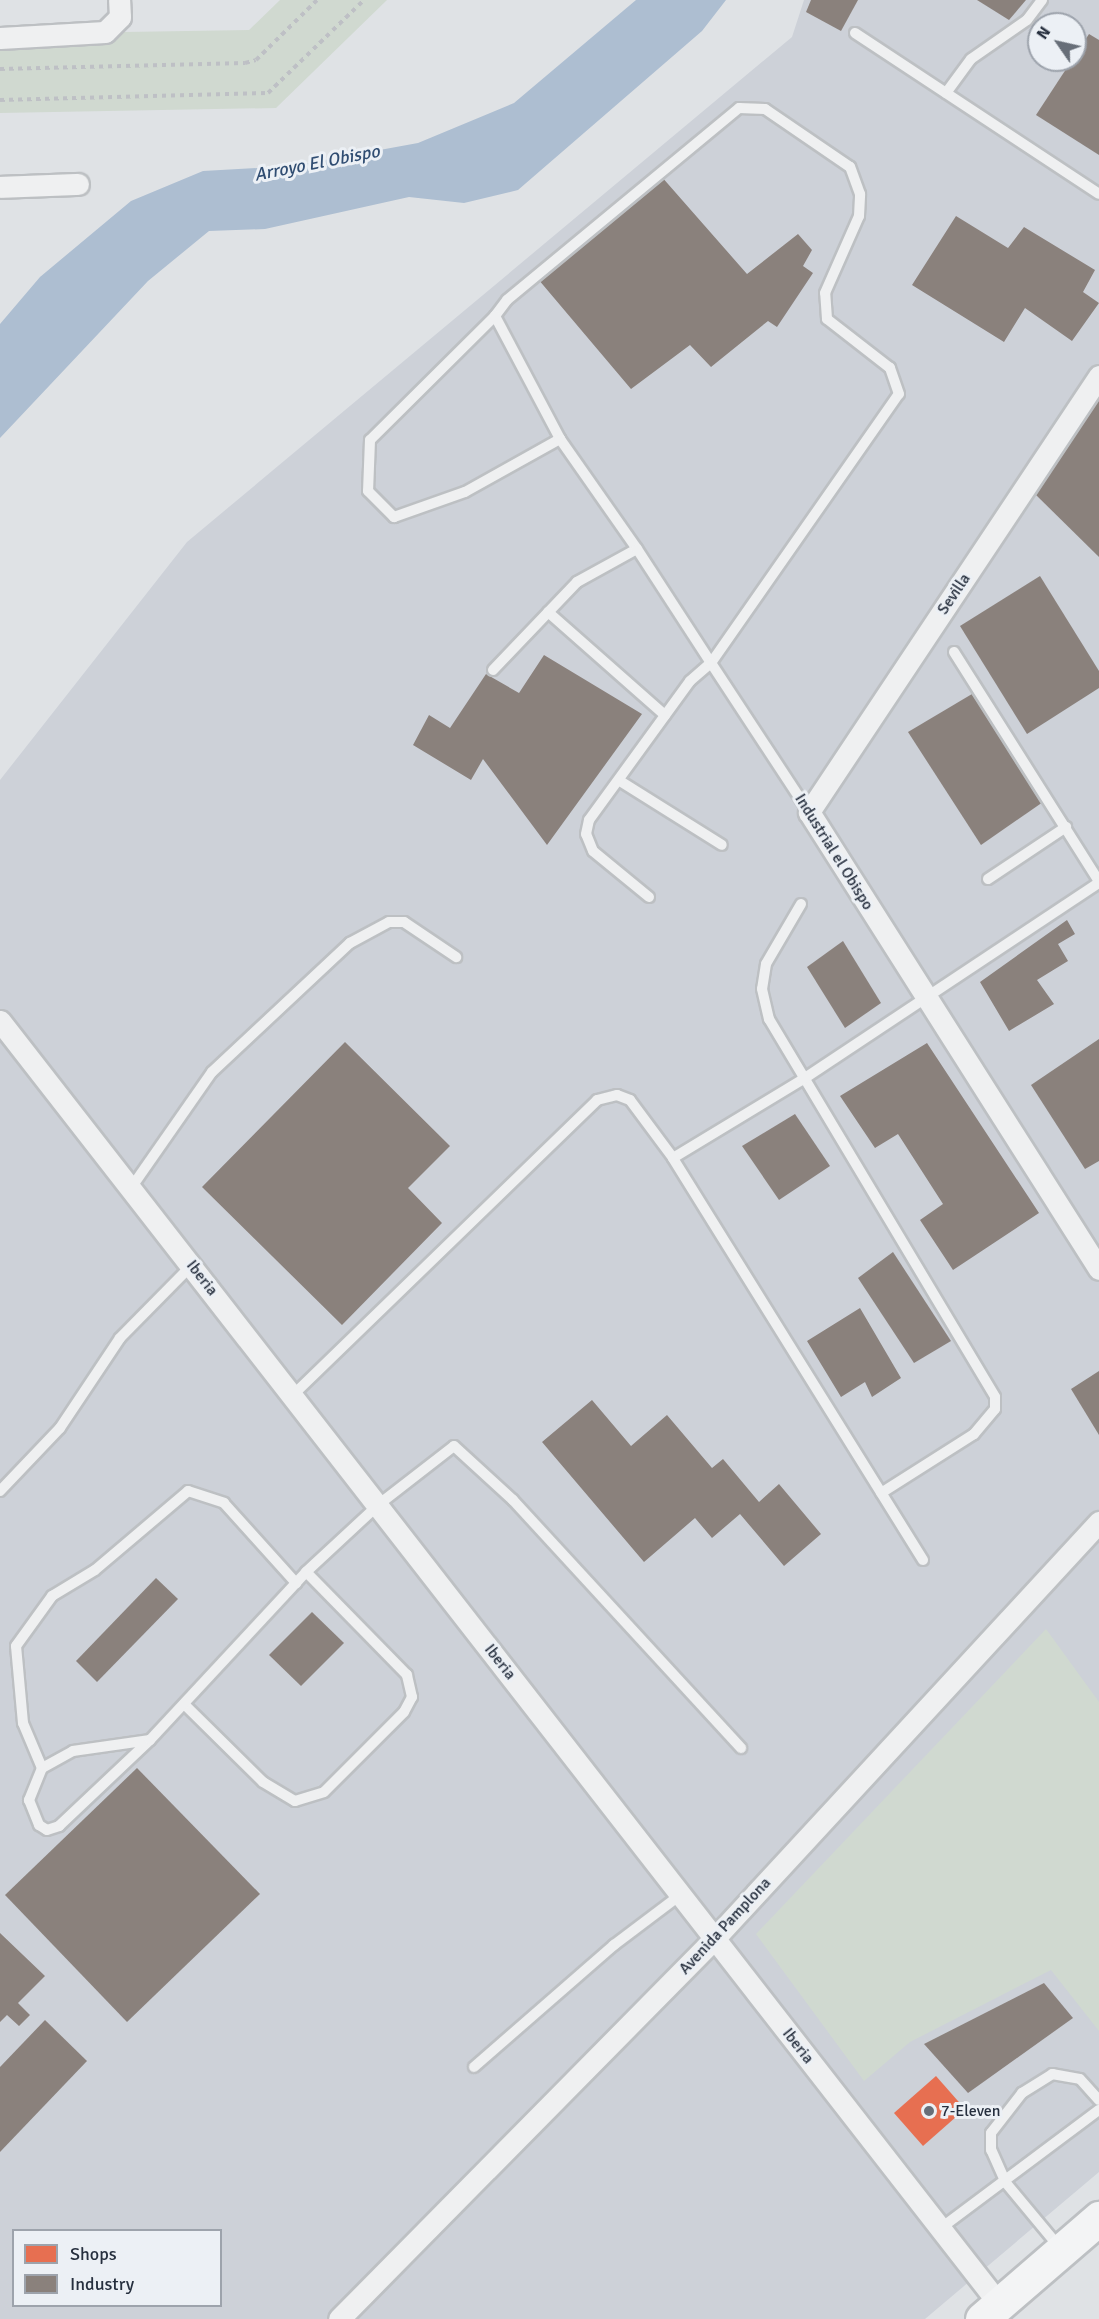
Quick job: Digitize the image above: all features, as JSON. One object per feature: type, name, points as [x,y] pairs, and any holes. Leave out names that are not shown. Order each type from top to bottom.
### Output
[{"type":"main road","points":[[991,2312],[1099,2218]]},
{"type":"street","points":[[0,38],[105,32],[120,17],[119,0]]},
{"type":"street","points":[[0,188],[78,184]]},
{"type":"street","name":"Sevilla","points":[[809,812],[1099,376]]},
{"type":"street","name":"Industrial el Obispo","points":[[809,812],[1099,1269]]},
{"type":"street","name":"Iberia","points":[[0,1021],[941,2228],[991,2312]]},
{"type":"street","name":"Avenida Pamplona","points":[[339,2319],[714,1939],[1099,1522]]},
{"type":"lane","points":[[946,93],[971,58],[1027,20],[1042,0]]},
{"type":"lane","points":[[855,33],[1099,194]]},
{"type":"lane","points":[[560,439],[465,492],[394,517],[368,491],[370,440],[495,316],[507,300],[740,108],[765,109],[850,167],[860,194],[859,216],[825,293],[827,319],[890,368],[898,394],[711,663],[665,715],[620,781],[595,810],[586,834],[603,862],[649,897]]},
{"type":"lane","name":"Industrial el Obispo","points":[[495,316],[560,439],[637,549],[809,812]]},
{"type":"lane","points":[[493,669],[585,576],[637,549]]},
{"type":"lane","points":[[548,612],[665,715]]},
{"type":"lane","points":[[673,1158],[801,1080],[1099,882],[954,652]]},
{"type":"lane","points":[[620,781],[722,845]]},
{"type":"lane","points":[[988,879],[1066,827]]},
{"type":"lane","points":[[801,904],[771,952],[762,989],[769,1018],[801,1080],[995,1397],[995,1408],[974,1434],[881,1493]]},
{"type":"lane","points":[[131,1188],[212,1072],[350,943],[389,922],[404,922],[456,957]]},
{"type":"lane","points":[[293,1395],[597,1100],[616,1095],[630,1100],[673,1158],[923,1560]]},
{"type":"lane","points":[[0,1491],[60,1428],[120,1338],[192,1265]]},
{"type":"lane","points":[[150,1740],[73,1751],[42,1768],[29,1800],[32,1816],[47,1830],[59,1826],[150,1740],[306,1572],[378,1504],[454,1446],[463,1450],[741,1748]]},
{"type":"lane","points":[[42,1768],[23,1723],[16,1646],[52,1596],[103,1563],[188,1491],[224,1503],[296,1583]]},
{"type":"lane","points":[[184,1704],[263,1782],[295,1801],[324,1792],[404,1712],[412,1697],[407,1675],[306,1572]]},
{"type":"lane","points":[[474,2067],[614,1945],[680,1895]]},
{"type":"lane","points":[[1062,2250],[1006,2183],[991,2150],[991,2133],[1022,2093],[1052,2074],[1066,2073],[1099,2100]]},
{"type":"lane","points":[[941,2228],[1006,2183],[1099,2110]]},
{"type":"path","points":[[0,69],[245,63],[256,60],[316,0]]},
{"type":"path","points":[[0,100],[268,93],[364,0]]},
{"type":"shaded area","points":[[280,0],[387,0],[276,108],[0,113],[0,34],[249,30]]},
{"type":"shaded area","points":[[804,0],[1099,0],[1099,2172],[925,2319],[0,2319],[0,780],[187,542],[792,37]]},
{"type":"shaded area","points":[[1046,1629],[1099,1702],[1099,2031],[1051,1970],[910,2042],[864,2081],[756,1934]]},
{"type":"water","name":"Arroyo El Obispo","points":[[636,0],[726,0],[702,31],[518,190],[464,203],[409,197],[265,229],[209,231],[148,281],[0,438],[0,324],[40,277],[131,201],[203,171],[292,166],[418,143],[514,103]]},
{"type":"building: Shops","name":"7-Eleven","points":[[936,2076],[965,2109],[923,2146],[894,2113]]},
{"type":"building: Industry","points":[[811,0],[858,0],[841,31],[806,12]]},
{"type":"building: Industry","points":[[977,0],[1026,0],[1009,20]]},
{"type":"building: Industry","points":[[1089,34],[1099,40],[1099,155],[1036,115],[1064,72],[1087,72],[1087,37]]},
{"type":"building: Industry","points":[[661,176],[747,274],[798,234],[812,250],[803,266],[813,273],[777,327],[768,321],[711,367],[690,345],[631,389],[538,279]]},
{"type":"building: Industry","points":[[956,216],[1008,248],[1024,227],[1095,270],[1083,292],[1099,303],[1072,341],[1025,308],[1004,342],[912,285]]},
{"type":"building: Industry","points":[[1099,397],[1099,557],[1035,494]]},
{"type":"building: Industry","points":[[1040,576],[1099,671],[1099,688],[1027,734],[960,626]]},
{"type":"building: Industry","points":[[544,655],[642,714],[547,845],[483,759],[471,780],[413,745],[429,715],[450,728],[486,674],[519,693]]},
{"type":"building: Industry","points":[[972,694],[1043,802],[981,845],[908,732]]},
{"type":"building: Industry","points":[[1067,920],[1075,934],[1058,944],[1068,961],[1037,980],[1054,1004],[1009,1031],[980,982]]},
{"type":"building: Industry","points":[[843,941],[881,1003],[845,1028],[807,967]]},
{"type":"building: Industry","points":[[1099,1039],[1099,1161],[1085,1169],[1031,1085]]},
{"type":"building: Industry","points":[[345,1042],[450,1146],[408,1188],[442,1223],[342,1325],[202,1187]]},
{"type":"building: Industry","points":[[927,1043],[1039,1213],[953,1270],[920,1220],[943,1204],[898,1134],[875,1148],[840,1096]]},
{"type":"building: Industry","points":[[795,1114],[830,1166],[779,1200],[742,1146]]},
{"type":"building: Industry","points":[[893,1252],[951,1341],[914,1363],[858,1278]]},
{"type":"building: Industry","points":[[860,1308],[901,1378],[872,1397],[865,1382],[841,1397],[807,1341]]},
{"type":"building: Industry","points":[[1099,1371],[1099,1435],[1071,1389]]},
{"type":"building: Industry","points":[[592,1400],[631,1446],[667,1415],[712,1468],[723,1459],[759,1502],[779,1484],[821,1534],[784,1566],[740,1514],[712,1538],[695,1518],[644,1562],[542,1442]]},
{"type":"building: Industry","points":[[156,1578],[178,1599],[97,1682],[76,1661]]},
{"type":"building: Industry","points":[[312,1612],[344,1643],[301,1686],[269,1655]]},
{"type":"building: Industry","points":[[137,1768],[260,1894],[127,2022],[5,1895]]},
{"type":"building: Industry","points":[[0,1933],[45,1976],[18,2003],[30,2015],[19,2026],[7,2015],[0,2022]]},
{"type":"building: Industry","points":[[1044,1983],[1073,2018],[968,2093],[924,2044]]},
{"type":"building: Industry","points":[[45,2020],[87,2061],[0,2152],[0,2067]]},
{"type":"place","name":"7-Eleven","points":[[929,2111]]}]
